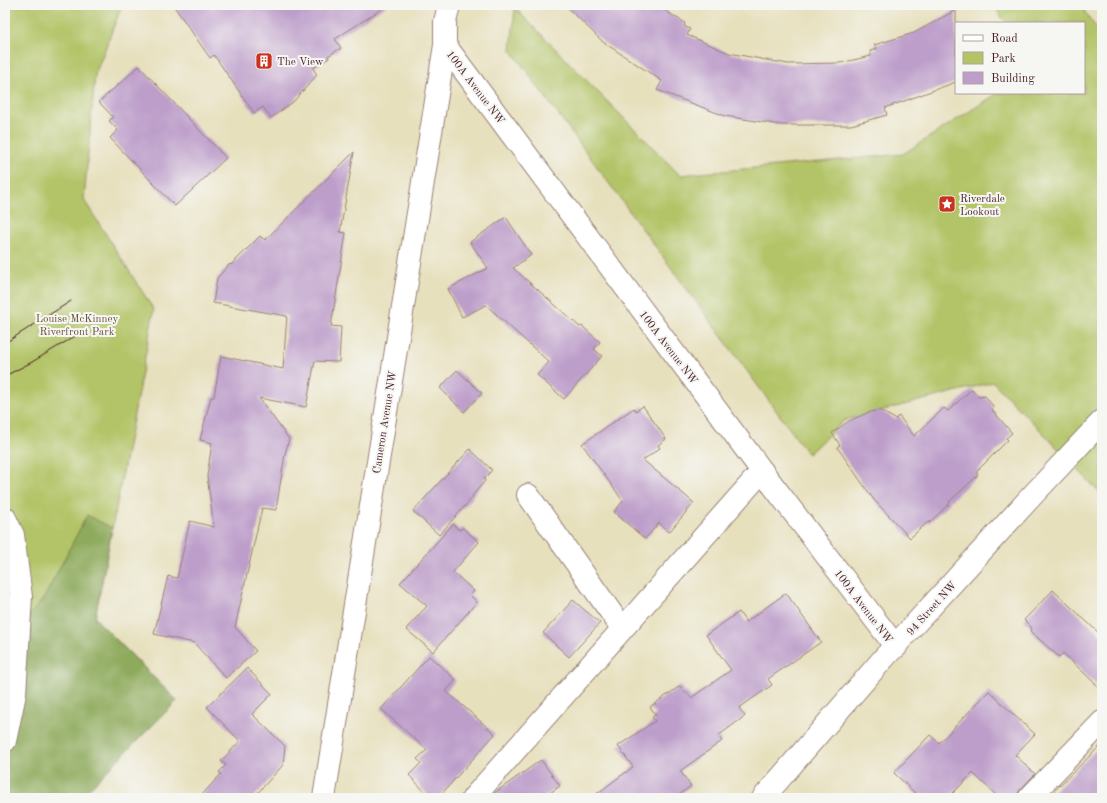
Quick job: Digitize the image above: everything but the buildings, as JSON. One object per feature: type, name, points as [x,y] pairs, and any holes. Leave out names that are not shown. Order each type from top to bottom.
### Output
[{"type":"street","name":"Cameron Avenue NW","points":[[324,798],[445,45],[445,22],[449,5]]},
{"type":"street","name":"100A Avenue NW","points":[[445,45],[762,471],[896,647]]},
{"type":"street","name":"94 Street NW","points":[[763,798],[896,647],[1102,422]]},
{"type":"street","points":[[472,798],[762,471]]},
{"type":"street","points":[[528,495],[622,628]]},
{"type":"street","points":[[5,518],[13,535],[21,597],[14,694],[5,741]]},
{"type":"street","points":[[1029,798],[1102,722]]},
{"type":"green space","name":"Louise McKinney Riverfront Park","points":[[5,5],[122,5],[95,75],[84,200],[154,310],[95,618],[177,701],[80,798],[5,798]]},
{"type":"green space","points":[[993,5],[1080,5],[1102,36],[1102,495],[993,382],[845,420],[808,454],[511,50],[515,8],[680,175],[903,154],[996,94],[1085,94],[1085,22],[1005,22]]},
{"type":"green space","points":[[87,515],[112,528],[95,618],[177,701],[80,798],[5,798],[5,633],[10,637],[44,598]]},
{"type":"tram line","points":[[5,343],[71,301]]},
{"type":"tram line","points":[[5,376],[32,362],[87,329]]},
{"type":"place","name":"The View","points":[[264,61]]},
{"type":"place","name":"Riverdale Lookout","points":[[947,204]]}]
